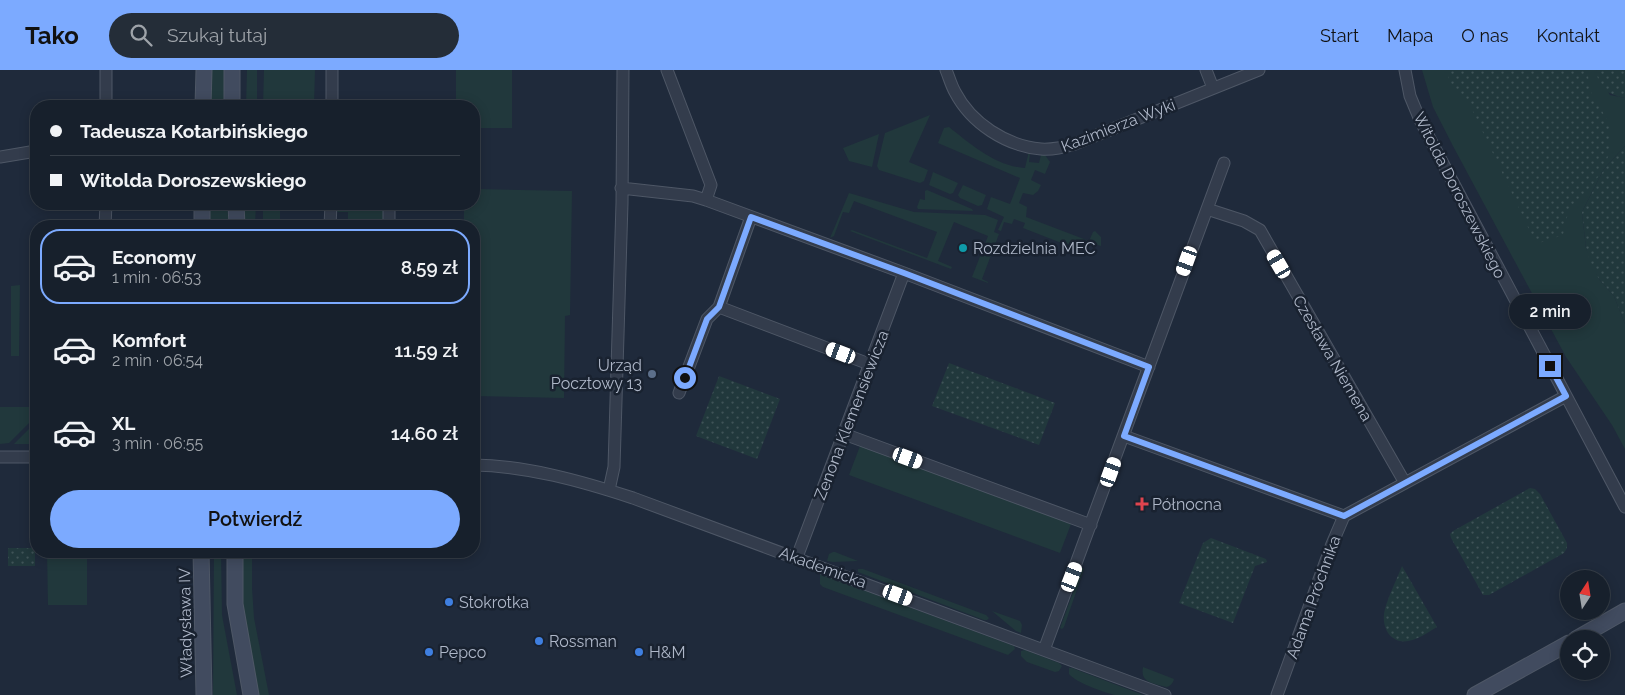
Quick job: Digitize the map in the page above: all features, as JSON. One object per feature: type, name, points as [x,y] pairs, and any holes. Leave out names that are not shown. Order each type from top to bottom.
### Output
[{"type":"main road","points":[[203,100],[204,70]]},
{"type":"main road","points":[[232,70],[232,100]]},
{"type":"main road","name":"Władysława IV","points":[[202,558],[204,695]]},
{"type":"main road","points":[[235,558],[235,604],[251,695]]},
{"type":"main road","points":[[1592,630],[1625,612]]},
{"type":"main road","points":[[1475,695],[1560,648]]},
{"type":"street","points":[[106,70],[106,100]]},
{"type":"street","points":[[332,70],[332,100]]},
{"type":"street","points":[[667,70],[711,184],[706,200]]},
{"type":"street","name":"Kazimierza Wyki","points":[[946,70],[954,91],[963,104],[985,127],[1010,141],[1041,149],[1058,149],[1076,144],[1259,70]]},
{"type":"street","points":[[1206,70],[1213,88]]},
{"type":"street","name":"Witolda Doroszewskiego","points":[[1405,70],[1410,96],[1420,120],[1566,396]]},
{"type":"street","points":[[609,490],[614,467],[626,71]]},
{"type":"street","points":[[0,158],[30,152]]},
{"type":"street","points":[[1044,650],[1224,163]]},
{"type":"street","points":[[621,188],[693,196],[706,200],[904,273],[1149,367]]},
{"type":"street","name":"Czesława Niemena","points":[[1207,209],[1244,221],[1260,230],[1405,483]]},
{"type":"street","points":[[679,393],[707,319],[719,307],[751,217]]},
{"type":"street","name":"Zenona Klemensiewicza","points":[[797,558],[904,273]]},
{"type":"street","points":[[719,307],[870,364]]},
{"type":"street","points":[[1566,396],[1625,506]]},
{"type":"street","name":"Adama Próchnika","points":[[1277,695],[1344,516],[1566,396]]},
{"type":"street","points":[[844,434],[1091,525]]},
{"type":"street","points":[[1124,436],[1344,516]]},
{"type":"street","points":[[0,457],[30,457]]},
{"type":"street","name":"Akademicka","points":[[480,466],[529,470],[609,490],[1165,695]]},
{"type":"green space","points":[[211,70],[225,70],[224,100],[211,100]]},
{"type":"green space","points":[[247,70],[257,70],[257,100],[246,100]]},
{"type":"green space","points":[[264,70],[315,70],[314,100],[263,100]]},
{"type":"green space","points":[[456,70],[512,70],[512,128],[480,128],[480,100],[456,100]]},
{"type":"green space","points":[[1422,70],[1596,70],[1610,95],[1625,98],[1625,146],[1604,169],[1582,212],[1586,248],[1599,279],[1614,296],[1625,324],[1625,449],[1612,425],[1566,357],[1433,107]]},
{"type":"green space","points":[[1449,70],[1587,70],[1591,92],[1609,123],[1611,151],[1598,177],[1581,201],[1568,213],[1563,235],[1536,244],[1468,101],[1451,84],[1448,75]]},
{"type":"green space","points":[[1596,70],[1625,70],[1625,98],[1613,95],[1605,90],[1599,82]]},
{"type":"green space","points":[[930,115],[909,162],[928,170],[924,181],[920,183],[879,170],[877,166],[885,133]]},
{"type":"green space","points":[[949,127],[984,154],[1014,166],[1025,168],[1029,151],[1029,162],[1039,163],[1041,155],[1045,155],[1050,162],[1045,174],[1035,170],[1031,180],[1041,185],[1038,191],[1033,195],[1023,193],[1019,203],[1027,207],[1026,217],[1089,241],[1095,231],[1101,237],[1101,246],[1086,241],[1082,251],[1023,228],[1025,223],[1014,219],[1012,224],[1004,222],[1001,231],[998,230],[1004,217],[987,209],[991,197],[1010,204],[1020,178],[938,143],[944,128]]},
{"type":"green space","points":[[879,134],[872,167],[849,161],[843,148]]},
{"type":"green space","points":[[1625,146],[1625,324],[1614,296],[1599,279],[1591,264],[1586,248],[1582,212],[1604,169]]},
{"type":"green space","points":[[933,172],[958,183],[953,193],[950,194],[929,185]]},
{"type":"green space","points":[[963,185],[986,195],[982,205],[978,206],[960,198],[958,195]]},
{"type":"green space","points":[[480,189],[572,191],[570,315],[565,316],[564,398],[480,396],[480,220],[464,220],[464,210],[480,210]]},
{"type":"green space","points":[[927,190],[973,211],[918,209],[920,199],[925,200],[925,191]]},
{"type":"green space","points":[[849,193],[914,212],[985,215],[998,220],[994,232],[999,234],[982,279],[988,283],[972,277],[988,236],[954,222],[938,261],[952,267],[951,269],[850,231],[852,230],[927,258],[937,232],[854,201],[849,213],[843,212],[834,236],[830,238]]},
{"type":"green space","points":[[210,210],[228,210],[228,220],[210,220]]},
{"type":"green space","points":[[245,210],[256,210],[255,220],[245,220]]},
{"type":"green space","points":[[263,210],[280,210],[280,220],[263,220]]},
{"type":"green space","points":[[338,210],[382,210],[384,220],[348,220],[348,212],[337,212]]},
{"type":"green space","points":[[20,285],[19,356],[11,356],[11,286]]},
{"type":"green space","points":[[949,363],[1055,403],[1039,445],[932,406]]},
{"type":"green space","points":[[719,376],[780,399],[757,459],[696,436]]},
{"type":"green space","points":[[0,407],[30,407],[30,422],[9,443],[0,444]]},
{"type":"green space","points":[[30,428],[30,444],[14,444]]},
{"type":"green space","points":[[860,446],[1071,524],[1060,553],[849,475]]},
{"type":"green space","points":[[1530,488],[1535,489],[1540,494],[1567,543],[1567,548],[1564,553],[1489,595],[1483,595],[1450,534]]},
{"type":"green space","points":[[1211,538],[1266,559],[1267,562],[1255,566],[1233,623],[1179,603],[1203,543]]},
{"type":"green space","points":[[8,548],[30,548],[30,558],[35,558],[35,566],[8,566]]},
{"type":"green space","points":[[833,552],[858,561],[827,561],[829,554]]},
{"type":"green space","points":[[47,558],[87,558],[87,605],[48,605]]},
{"type":"green space","points":[[214,558],[221,558],[222,615],[237,695],[213,695]]},
{"type":"green space","points":[[242,558],[252,558],[254,618],[269,695],[259,695],[242,603]]},
{"type":"green space","points":[[1402,566],[1437,627],[1419,638],[1406,641],[1399,641],[1388,633],[1384,620],[1387,604]]},
{"type":"green space","points":[[1082,568],[1084,569],[1062,629],[1060,628]]},
{"type":"green space","points":[[858,569],[863,569],[986,615],[989,618],[984,620],[858,572]]},
{"type":"green space","points":[[820,574],[1014,646],[1015,649],[1008,655],[823,587],[820,584]]},
{"type":"green space","points":[[992,611],[1020,621],[1022,625],[1021,633],[1016,631]]},
{"type":"green space","points":[[1025,650],[1059,663],[1062,666],[1059,671],[1055,672],[1027,662],[1021,656],[1021,651]]},
{"type":"green space","points":[[1143,667],[1174,679],[1173,682],[1170,686],[1166,687],[1148,681],[1144,676]]},
{"type":"green space","points":[[1069,668],[1143,695],[1115,695],[1098,690],[1072,677],[1069,674]]},
{"type":"place","name":"Rozdzielnia MEC","points":[[963,248]]},
{"type":"place","name":"Urząd Pocztowy 13","points":[[652,374]]},
{"type":"place","name":"Północna","points":[[1142,504]]},
{"type":"place","name":"Stokrotka","points":[[449,602]]},
{"type":"place","name":"Rossman","points":[[539,641]]},
{"type":"place","name":"Pepco","points":[[429,652]]},
{"type":"place","name":"H&M","points":[[639,652]]},
{"type":"route","points":[[685,378],[707,319],[719,307],[751,217],[809,237],[1149,367],[1124,436],[1344,516],[1566,396],[1550,366]]}]
